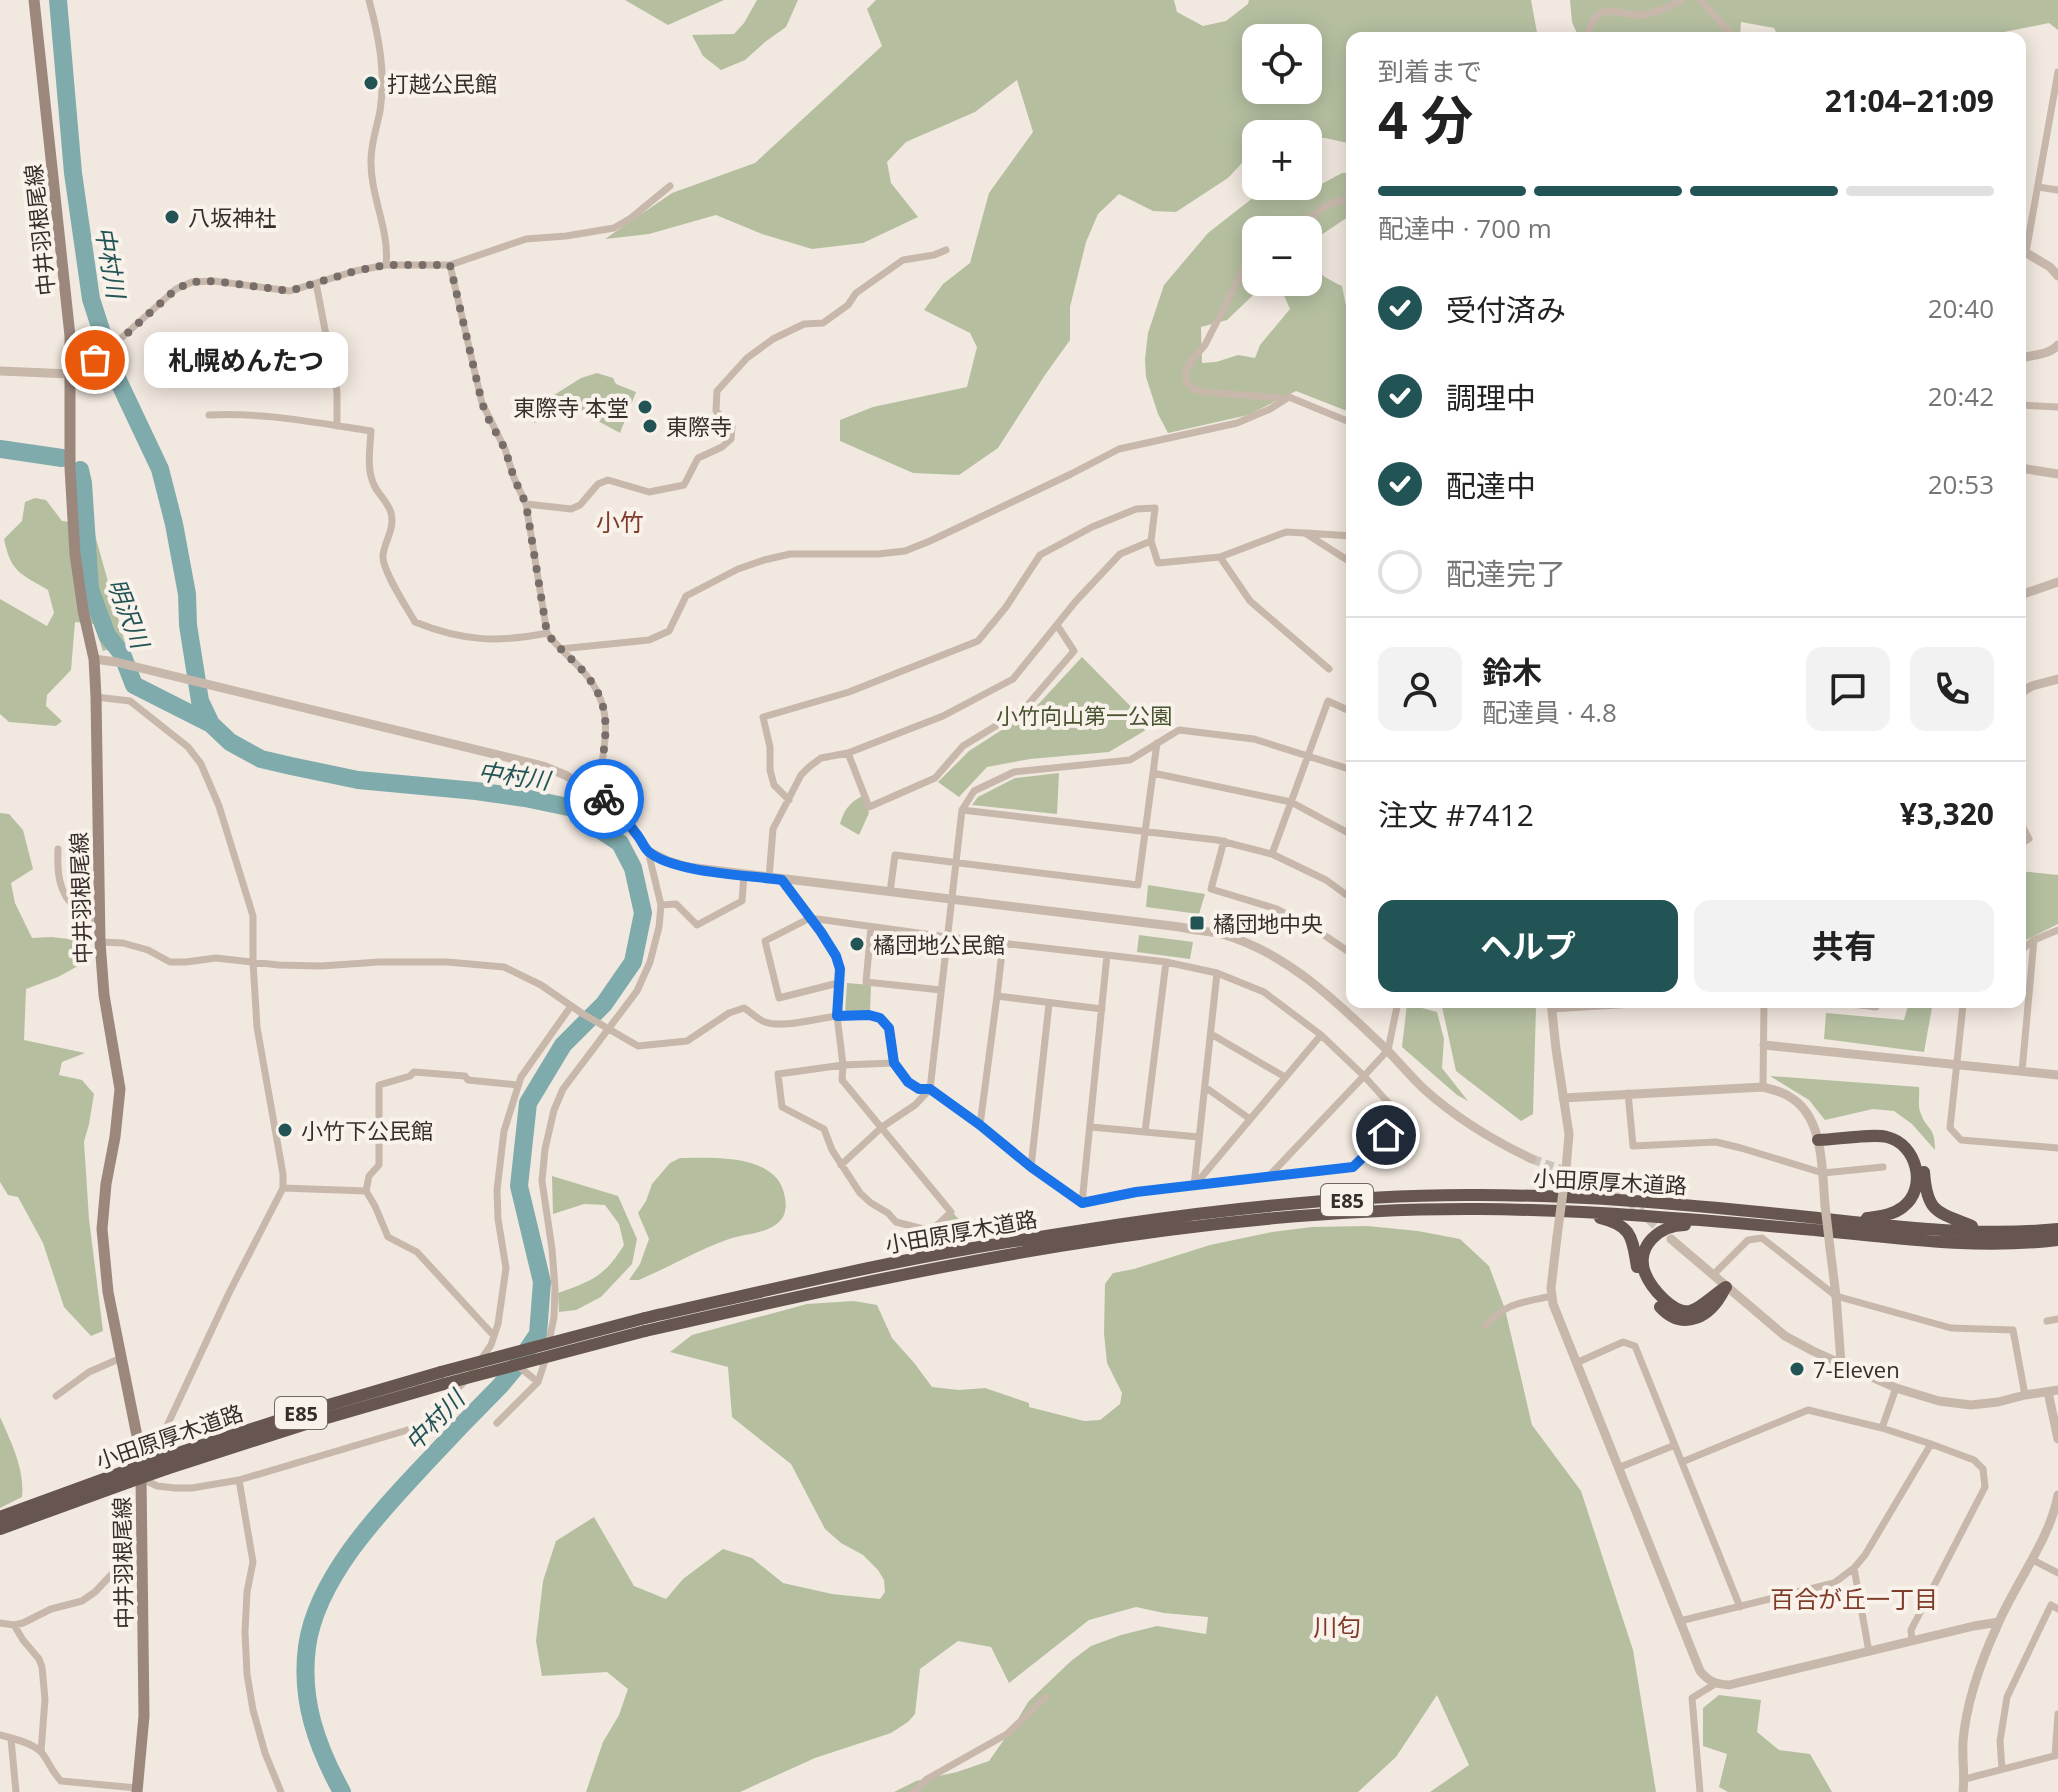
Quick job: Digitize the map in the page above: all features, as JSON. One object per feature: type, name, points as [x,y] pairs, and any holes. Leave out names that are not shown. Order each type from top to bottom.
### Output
[{"type":"highway","points":[[1818,1140],[1870,1129],[1883,1129],[1907,1138],[1922,1159],[1925,1187],[1933,1208],[1944,1217],[1983,1231]]},
{"type":"highway","points":[[1818,1140],[1875,1135],[1888,1137],[1901,1142],[1915,1160],[1917,1184],[1905,1206],[1880,1216],[1839,1220]]},
{"type":"highway","name":"小田原厚木道路","points":[[0,1529],[301,1413],[803,1282],[966,1249],[1194,1214],[1286,1204],[1434,1196],[1550,1196],[1983,1231],[2058,1229]]},
{"type":"highway","name":"小田原厚木道路","points":[[645,1325],[1082,1243],[1287,1217],[1475,1209],[1571,1210],[1976,1243],[2058,1240]]},
{"type":"highway","points":[[1571,1210],[1622,1225],[1634,1242],[1641,1283],[1664,1311],[1673,1317],[1694,1319],[1704,1316],[1712,1310],[1726,1287]]},
{"type":"highway","points":[[1726,1287],[1694,1311],[1675,1308],[1658,1293],[1645,1274],[1644,1254],[1648,1244],[1655,1234],[1678,1225],[1780,1227]]},
{"type":"highway","name":"小田原厚木道路","points":[[0,1517],[132,1477]]},
{"type":"main road","name":"中井羽根尾線","points":[[34,0],[70,336],[70,468],[75,554],[94,659],[96,697],[100,942],[104,995],[120,1089],[102,1229],[108,1292],[140,1461],[132,1477],[141,1569],[144,1716],[137,1790]]},
{"type":"street","points":[[369,0],[381,53],[382,95],[371,160],[388,251],[386,265]]},
{"type":"street","points":[[1589,32],[1594,16],[1600,10],[1616,9],[1641,15],[1682,0]]},
{"type":"street","points":[[1700,0],[1729,32]]},
{"type":"street","points":[[2026,238],[2058,72]]},
{"type":"street","points":[[0,371],[71,374],[99,358],[176,289],[192,282],[214,281],[290,291],[386,265],[450,265],[526,239],[614,228],[670,186]]},
{"type":"street","points":[[2038,187],[2058,190]]},
{"type":"street","points":[[1313,216],[1325,206],[1346,199]]},
{"type":"street","points":[[526,504],[571,509],[580,505],[598,484],[608,480],[649,492],[684,485],[698,458],[722,447],[731,439],[732,426],[716,411],[717,391],[747,358],[773,339],[804,324],[823,323],[848,305],[856,293],[903,260],[946,250]]},
{"type":"street","points":[[2026,253],[2050,267],[2058,276]]},
{"type":"street","points":[[450,265],[482,403],[505,449],[526,504],[547,633],[582,670],[599,693],[604,707],[606,730],[599,795]]},
{"type":"street","points":[[1242,272],[1205,345],[1185,373],[1187,382],[1193,389],[1205,392],[1277,399],[1289,397],[1346,421]]},
{"type":"street","points":[[316,283],[337,392],[337,426]]},
{"type":"street","points":[[2026,357],[2045,353],[2058,345]]},
{"type":"street","points":[[560,649],[649,640],[669,631],[686,596],[738,569],[790,554],[905,551],[1119,449],[1237,423],[1289,397]]},
{"type":"street","points":[[2026,405],[2058,407]]},
{"type":"street","points":[[209,415],[235,413],[371,431],[370,477],[386,500],[391,514],[392,529],[383,554],[383,565],[415,622],[474,640],[520,639],[547,633]]},
{"type":"street","points":[[2026,469],[2058,474]]},
{"type":"street","points":[[789,800],[774,785],[763,717],[849,692],[978,641],[1006,607],[1040,555],[1092,527],[1136,509],[1155,508],[1151,541],[1158,563],[1220,557],[1286,532],[1346,536]]},
{"type":"street","points":[[1305,533],[1346,559]]},
{"type":"street","points":[[769,878],[773,829],[801,775],[809,767],[821,758],[848,753],[943,716],[1013,679],[1076,601],[1120,554],[1151,541]]},
{"type":"street","points":[[1220,557],[1250,601],[1329,669]]},
{"type":"street","points":[[2026,593],[2058,582]]},
{"type":"street","points":[[848,753],[869,807],[935,778],[963,746],[1025,708],[1074,651],[1057,625]]},
{"type":"street","points":[[94,659],[519,759],[565,775],[599,795],[620,813],[648,851],[661,905],[650,962],[637,991],[563,1089],[554,1110],[545,1149],[542,1181],[552,1249],[554,1317],[545,1362],[538,1382],[497,1423]]},
{"type":"street","points":[[2026,690],[2058,679]]},
{"type":"street","points":[[96,697],[130,701],[188,747],[201,764],[219,806],[253,916],[257,1027],[283,1174],[283,1188],[229,1293],[158,1445],[140,1461]]},
{"type":"street","points":[[1272,854],[1328,701],[1346,709]]},
{"type":"street","points":[[841,1165],[882,1127],[915,1105],[930,1089],[962,810],[974,791],[1014,772],[1130,760],[1179,730],[1254,739],[1346,768]]},
{"type":"street","points":[[890,892],[895,855],[1138,885],[1157,743]]},
{"type":"street","points":[[1153,773],[1291,802],[1346,832]]},
{"type":"street","points":[[962,810],[1224,841],[1272,854],[1326,880],[1346,895]]},
{"type":"street","points":[[1224,841],[1211,889],[1277,909],[1346,950]]},
{"type":"street","points":[[58,849],[57,873],[63,891],[76,908],[99,923]]},
{"type":"street","points":[[648,851],[688,867],[1221,934],[1259,948],[1290,966],[1329,996],[1388,1050],[1423,1088],[1466,1123],[1532,1159]]},
{"type":"street","points":[[661,905],[676,904],[697,925],[742,901],[744,875]]},
{"type":"street","points":[[782,880],[821,932],[840,969],[837,1016],[843,1065],[842,1080],[951,1212],[931,1231],[896,1222],[871,1203],[860,1193],[841,1165],[824,1129],[782,1107],[778,1074],[843,1065],[894,1063]]},
{"type":"street","points":[[100,942],[123,943],[148,950],[170,962],[216,958],[279,965],[447,962],[504,967],[541,985],[638,1046],[687,1041],[729,1013],[744,1008],[766,1023],[794,1024],[837,1016],[869,1015],[880,1018],[889,1028],[894,1063],[908,1082],[919,1089],[930,1089],[1082,1203],[1136,1192],[1353,1167],[1402,1118],[1321,1035],[1264,992],[1217,973],[1166,962],[810,918],[765,941],[779,998],[838,983]]},
{"type":"street","points":[[871,927],[866,982],[941,990]]},
{"type":"street","points":[[2026,946],[2058,930]]},
{"type":"street","points":[[2022,1071],[2034,940]]},
{"type":"street","points":[[980,1125],[1003,943]]},
{"type":"street","points":[[1082,1203],[1107,955]]},
{"type":"street","points":[[1145,1132],[1166,962]]},
{"type":"street","points":[[1194,1186],[1217,973]]},
{"type":"street","points":[[997,996],[1102,1009]]},
{"type":"street","points":[[1031,1167],[1049,1004]]},
{"type":"street","points":[[132,1477],[157,1486],[175,1488],[239,1480],[421,1426],[468,1378],[493,1340],[498,1324],[506,1268],[497,1190],[504,1131],[521,1077],[571,1006]]},
{"type":"street","points":[[1269,1176],[1388,1050],[1397,1008]]},
{"type":"street","points":[[1552,1008],[1569,1134],[1552,1267],[1553,1304],[1705,1678],[1715,1684],[1729,1685],[1999,1622]]},
{"type":"street","points":[[1763,1087],[1764,1008]]},
{"type":"street","points":[[1963,1008],[1950,1128],[1961,1140],[2058,1148]]},
{"type":"street","points":[[1211,1034],[1285,1077]]},
{"type":"street","points":[[1194,1186],[1321,1035]]},
{"type":"street","points":[[1764,1045],[2058,1075]]},
{"type":"street","points":[[518,1085],[414,1072],[379,1085],[379,1165],[369,1176],[366,1191],[388,1237],[417,1252],[493,1340],[538,1382]]},
{"type":"street","points":[[1205,1087],[1250,1119]]},
{"type":"street","points":[[1563,1098],[1763,1087],[1794,1099],[1811,1120],[1818,1140],[1841,1363]]},
{"type":"street","points":[[1628,1093],[1633,1146],[1716,1142],[1823,1173],[1883,1167]]},
{"type":"street","points":[[1091,1127],[1199,1137]]},
{"type":"street","points":[[1609,1187],[1620,1193]]},
{"type":"street","points":[[283,1188],[366,1191]]},
{"type":"street","points":[[1713,1275],[1748,1240],[1762,1238],[1836,1296],[1951,1328],[2013,1330],[2025,1395]]},
{"type":"street","points":[[1671,1239],[1785,1336],[1896,1388],[1939,1401],[1971,1405],[2053,1391],[2058,1439]]},
{"type":"street","points":[[1485,1326],[1509,1305],[1552,1296]]},
{"type":"street","points":[[2047,1321],[2058,1319]]},
{"type":"street","points":[[1576,1363],[1623,1342],[1635,1346],[1740,1607]]},
{"type":"street","points":[[56,1396],[89,1372],[121,1358]]},
{"type":"street","points":[[1882,1428],[1896,1388]]},
{"type":"street","points":[[1682,1462],[1808,1410],[1882,1428],[1974,1460],[1983,1469],[1985,1487],[1911,1630],[1912,1641]]},
{"type":"street","points":[[1680,1621],[1834,1583],[1865,1555],[1931,1444]]},
{"type":"street","points":[[1618,1468],[1675,1445]]},
{"type":"street","points":[[239,1480],[253,1562],[247,1592],[247,1674],[261,1739],[281,1792]]},
{"type":"street","points":[[1963,1792],[1963,1743],[1977,1675],[1999,1622],[2033,1560],[2058,1495]]},
{"type":"street","points":[[2033,1560],[2058,1573]]},
{"type":"street","points":[[1854,1568],[1869,1652]]},
{"type":"street","points":[[0,1623],[23,1623],[51,1609],[82,1601],[111,1575],[141,1569]]},
{"type":"street","points":[[2002,1769],[2000,1741],[2007,1697],[2051,1605],[2058,1609]]},
{"type":"street","points":[[14,1625],[42,1667],[45,1699],[41,1752]]},
{"type":"street","points":[[1700,1792],[1692,1698],[1715,1684]]},
{"type":"street","points":[[914,1792],[927,1779],[1007,1734],[1046,1697]]},
{"type":"street","points":[[1965,1779],[2057,1755],[2058,1714]]},
{"type":"street","points":[[0,1735],[37,1748],[61,1781],[137,1790]]},
{"type":"street","points":[[11,1739],[16,1792]]},
{"type":"green space","points":[[625,0],[724,0],[668,25]]},
{"type":"green space","points":[[757,0],[798,0],[786,27],[745,60],[721,70],[703,56],[692,35],[734,34]]},
{"type":"green space","points":[[876,0],[1174,0],[1177,12],[1203,26],[1226,21],[1249,0],[1531,0],[1537,32],[1346,32],[1346,143],[1322,138],[1322,120],[1242,120],[1242,163],[1228,178],[1176,212],[1153,211],[1119,194],[1098,214],[1086,242],[1070,307],[1070,340],[998,448],[959,475],[913,473],[840,441],[840,420],[873,407],[967,387],[977,347],[970,333],[924,310],[943,284],[970,263],[989,193],[1033,132],[1017,80],[975,112],[906,142],[887,162],[891,183],[918,217],[863,243],[812,249],[762,234],[716,215],[649,234],[605,239],[672,193],[755,163],[882,46],[867,9]]},
{"type":"green space","points":[[1570,0],[2058,0],[2058,30],[2049,23],[2004,32],[1776,32],[1774,28],[1741,22],[1740,32],[1576,32]]},
{"type":"green space","points":[[1346,173],[1346,218],[1322,234],[1322,216],[1242,216],[1242,296],[1252,296],[1227,320],[1201,327],[1202,363],[1238,355],[1255,358],[1260,345],[1290,309],[1284,296],[1322,296],[1322,274],[1342,286],[1346,306],[1346,411],[1296,391],[1248,415],[1168,433],[1146,377],[1148,333],[1164,285],[1208,233],[1250,200],[1322,200],[1322,184]]},
{"type":"green space","points":[[597,373],[613,378],[616,384],[636,392],[620,433],[576,409],[534,423],[535,407],[581,378]]},
{"type":"green space","points":[[35,498],[46,500],[62,521],[92,524],[125,643],[103,651],[94,624],[75,622],[71,670],[47,695],[46,706],[62,721],[56,726],[9,722],[0,714],[0,599],[47,626],[54,613],[48,590],[18,571],[10,559],[4,539],[22,521],[25,502]]},
{"type":"green space","name":"小竹向山第一公園","points":[[1082,657],[1151,727],[1109,752],[1030,759],[987,767],[959,797],[938,782],[969,751],[1033,710]]},
{"type":"green space","points":[[1059,773],[1057,814],[972,805],[978,797],[1015,778]]},
{"type":"green space","points":[[862,796],[869,813],[859,835],[840,824],[848,807]]},
{"type":"green space","points":[[0,813],[9,814],[23,830],[33,869],[11,883],[15,903],[32,938],[87,941],[87,961],[58,977],[26,989],[24,1040],[85,1053],[62,1062],[59,1075],[82,1080],[94,1094],[84,1142],[89,1219],[103,1331],[91,1336],[64,1307],[43,1243],[18,1197],[8,1195],[0,1182]]},
{"type":"green space","points":[[2026,872],[2058,875],[2058,924],[2026,940]]},
{"type":"green space","points":[[1148,885],[1205,894],[1199,914],[1146,907]]},
{"type":"green space","points":[[1139,935],[1193,942],[1190,959],[1137,952]]},
{"type":"green space","points":[[847,983],[871,985],[870,1013],[845,1014]]},
{"type":"green space","points":[[1407,1008],[1437,1012],[1444,1039],[1442,1068],[1468,1101],[1457,1095],[1402,1047]]},
{"type":"green space","points":[[1442,1008],[1536,1008],[1533,1114],[1521,1121],[1456,1071]]},
{"type":"green space","points":[[1907,1008],[1932,1008],[1924,1052],[1824,1039],[1826,1013],[1904,1020]]},
{"type":"green space","points":[[1770,1076],[1919,1087],[1920,1111],[1932,1132],[1935,1150],[1912,1124],[1894,1111],[1873,1109],[1825,1120],[1809,1100]]},
{"type":"green space","points":[[680,1158],[727,1159],[758,1166],[771,1173],[780,1183],[785,1198],[784,1213],[781,1220],[770,1228],[729,1239],[639,1280],[629,1280],[640,1264],[649,1239],[638,1213],[652,1184],[670,1163]]},
{"type":"green space","points":[[552,1176],[618,1196],[637,1239],[632,1264],[601,1297],[576,1310],[559,1312],[558,1293],[604,1271],[624,1245],[619,1224],[605,1205],[584,1204],[553,1214]]},
{"type":"green space","points":[[953,1213],[972,1233],[939,1246],[932,1233]]},
{"type":"green space","points":[[1367,1226],[1460,1239],[1489,1266],[1505,1309],[1532,1425],[1581,1491],[1633,1650],[1656,1792],[1430,1792],[1469,1765],[1437,1695],[1396,1757],[1358,1792],[894,1792],[916,1781],[989,1761],[1028,1702],[1091,1646],[1157,1626],[1206,1634],[1208,1617],[1136,1607],[1089,1620],[1009,1683],[991,1647],[958,1641],[920,1669],[915,1714],[908,1722],[891,1733],[815,1758],[740,1792],[586,1792],[603,1742],[619,1715],[628,1689],[607,1672],[542,1676],[536,1641],[543,1581],[556,1541],[594,1517],[634,1586],[666,1599],[683,1579],[723,1549],[752,1558],[783,1583],[832,1594],[880,1599],[885,1592],[884,1580],[878,1570],[863,1555],[841,1543],[825,1529],[791,1464],[732,1417],[728,1367],[670,1352],[692,1335],[807,1304],[854,1301],[877,1305],[892,1338],[932,1387],[959,1390],[985,1388],[1029,1403],[1029,1407],[1084,1421],[1100,1420],[1120,1404],[1122,1393],[1107,1363],[1104,1333],[1105,1284],[1113,1273],[1210,1245],[1272,1232],[1312,1227]]},
{"type":"green space","points":[[0,1417],[16,1456],[22,1497],[0,1508]]},
{"type":"green space","points":[[1719,1695],[1761,1700],[1757,1732],[1779,1750],[1810,1754],[1832,1792],[1728,1792],[1719,1787],[1727,1754],[1703,1746],[1703,1708]]},
{"type":"waterway","name":"中村川","points":[[58,0],[73,173],[91,299],[116,376],[160,469],[187,594],[188,625],[200,701],[211,724],[230,742],[261,759],[291,766],[358,780],[476,791],[573,808],[620,843],[633,868],[643,913],[633,962],[604,1004],[563,1045],[528,1103],[519,1186],[542,1282],[538,1334],[500,1386],[388,1504],[352,1548],[336,1572],[313,1622],[305,1667],[308,1704],[318,1740],[342,1792]]},
{"type":"waterway","name":"明沢川","points":[[0,449],[62,458]]},
{"type":"waterway","name":"明沢川","points":[[80,470],[90,589],[107,635],[122,654],[134,685],[211,724]]},
{"type":"tunnel","points":[[1532,1159],[1609,1187]]},
{"type":"tunnel","points":[[1629,1201],[1665,1234]]},
{"type":"way so far","points":[[95,360],[176,289],[192,282],[214,281],[290,291],[386,265],[450,265],[482,403],[505,449],[526,504],[547,633],[582,670],[599,693],[604,707],[606,730],[599,795],[604,799]]},
{"type":"place","name":"打越公民館","points":[[371,83]]},
{"type":"place","name":"八坂神社","points":[[172,217]]},
{"type":"place","name":"札幌めんたつ","points":[[95,360]]},
{"type":"place","name":"東際寺 本堂","points":[[645,407]]},
{"type":"place","name":"東際寺","points":[[650,426]]},
{"type":"place","name":"橘団地中央","points":[[1197,923]]},
{"type":"place","name":"橘団地公民館","points":[[857,944]]},
{"type":"place","name":"小竹下公民館","points":[[285,1130]]},
{"type":"place","name":"7-Eleven","points":[[1797,1369]]},
{"type":"district","name":"小竹","points":[[620,521]]},
{"type":"district","name":"百合が丘一丁目","points":[[1854,1598]]},
{"type":"district","name":"川匂","points":[[1337,1626]]},
{"type":"route","points":[[604,799],[620,813],[648,851],[668,861],[688,867],[782,880],[836,956],[840,969],[837,1016],[869,1015],[880,1018],[889,1028],[894,1063],[908,1082],[919,1089],[930,1089],[1082,1203],[1136,1192],[1353,1167],[1386,1135]]}]
